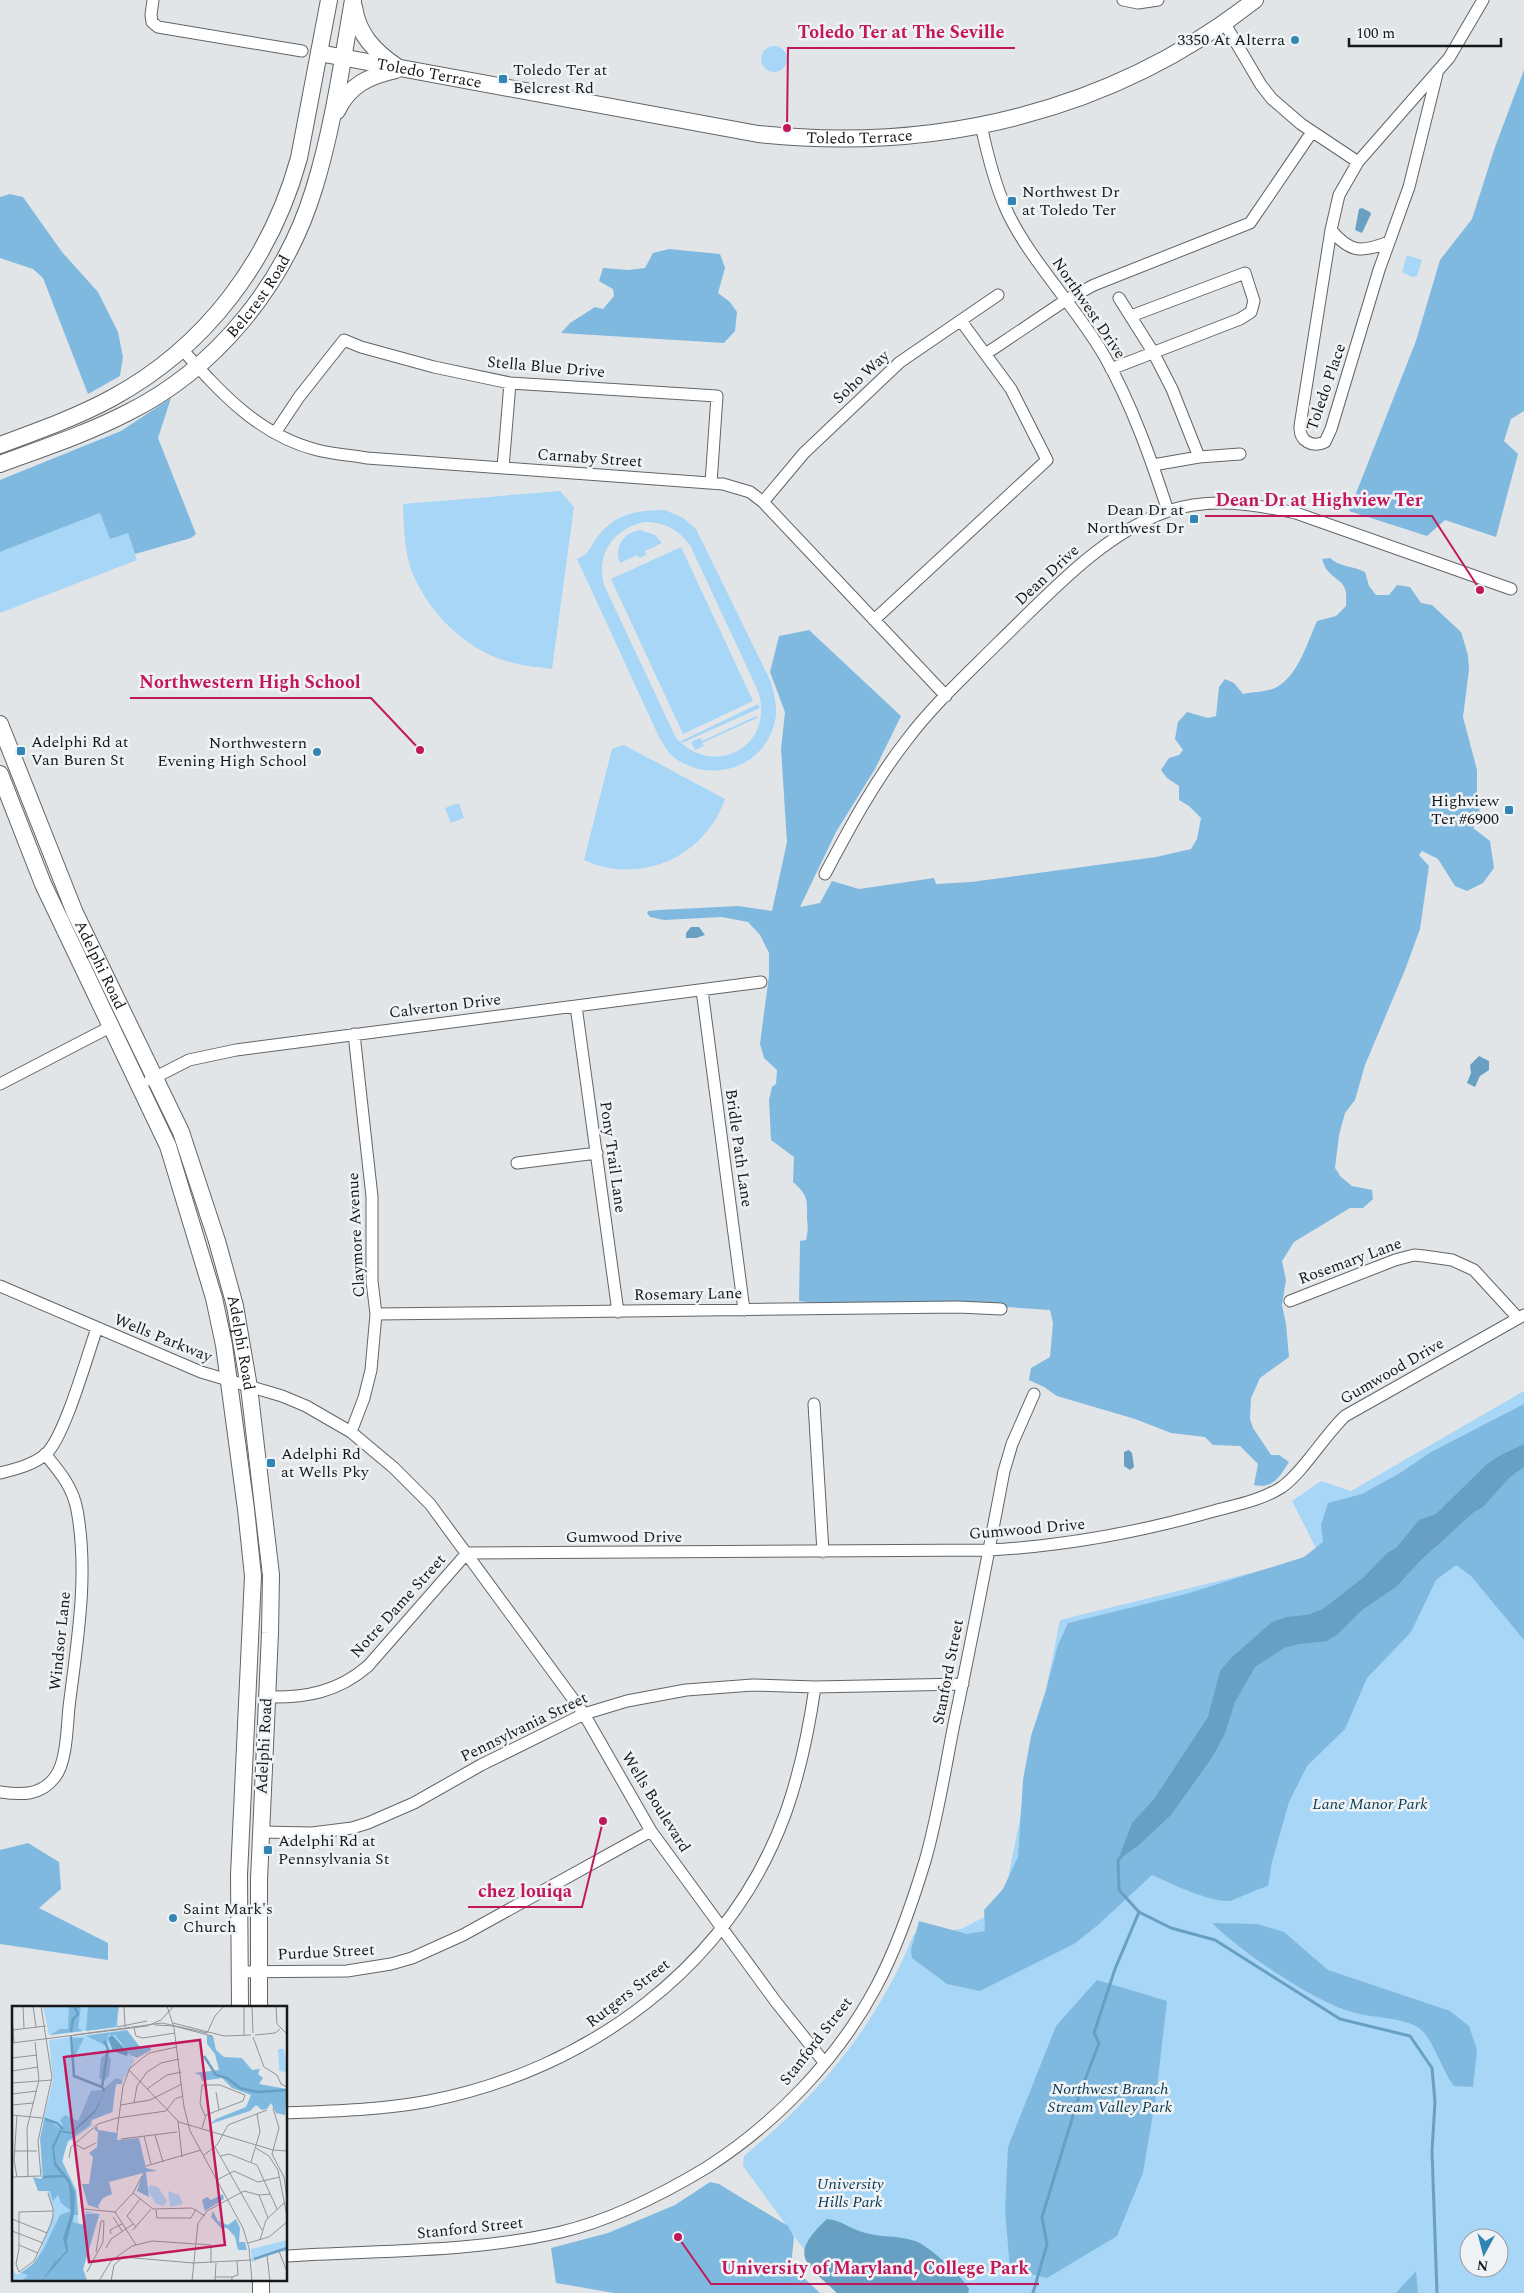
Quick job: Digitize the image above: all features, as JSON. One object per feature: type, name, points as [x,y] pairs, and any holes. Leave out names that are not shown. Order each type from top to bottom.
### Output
[{"type":"main road","name":"Belcrest Road","points":[[0,445],[50,426],[112,398],[139,381],[181,348],[214,318],[228,300],[253,266],[275,226],[292,183],[329,0]]},
{"type":"main road","name":"Belcrest Road","points":[[0,464],[74,436],[127,413],[155,397],[197,366],[217,348],[253,308],[286,255],[314,192],[330,126],[353,0]]},
{"type":"main road","points":[[353,0],[355,16],[367,41],[400,69]]},
{"type":"main road","name":"Toledo Terrace","points":[[319,53],[682,121],[796,138],[880,139],[927,135],[981,125],[1054,107],[1109,86],[1164,60],[1225,24],[1255,0]]},
{"type":"main road","points":[[330,126],[339,106],[356,85],[377,74],[400,69]]},
{"type":"main road","name":"Adelphi Road","points":[[1,731],[76,913],[156,1077],[189,1154],[220,1249],[235,1306],[249,1387],[270,1560],[271,1625],[260,1832],[259,2006]]},
{"type":"main road","name":"Adelphi Road","points":[[0,774],[42,884],[168,1146],[214,1298],[246,1509],[253,1576],[239,1875],[240,2006]]},
{"type":"main road","points":[[261,2280],[261,2293]]},
{"type":"street","points":[[153,0],[152,22],[158,27],[302,52]]},
{"type":"street","points":[[1124,0],[1138,3],[1158,0]]},
{"type":"street","name":"Toledo Place","points":[[1436,74],[1409,187],[1389,242],[1331,429],[1325,442],[1314,445],[1303,439],[1300,426],[1331,230],[1339,195],[1358,162],[1449,58],[1483,0]]},
{"type":"street","points":[[1225,24],[1266,92],[1282,110],[1358,162]]},
{"type":"street","name":"Northwest Drive","points":[[981,125],[995,182],[1006,209],[1111,369],[1130,408],[1153,465],[1168,511]]},
{"type":"street","points":[[987,353],[1066,300],[1094,285],[1250,223],[1312,132]]},
{"type":"street","points":[[1331,230],[1340,241],[1356,250],[1368,250],[1389,242]]},
{"type":"street","points":[[1111,369],[1240,319],[1250,312],[1254,301],[1245,273],[1131,316]]},
{"type":"street","name":"Soho Way","points":[[763,502],[804,453],[900,362],[998,295]]},
{"type":"street","points":[[1119,298],[1153,352],[1172,389],[1199,457]]},
{"type":"street","points":[[874,620],[1047,460],[1011,389],[987,353],[961,321]]},
{"type":"street","name":"Stella Blue Drive","points":[[275,433],[299,397],[344,340],[361,347],[434,367],[510,383],[717,396],[711,483]]},
{"type":"street","name":"Carnaby Street","points":[[181,348],[224,396],[250,419],[275,433],[316,450],[367,458],[711,483],[735,486],[750,492],[763,502],[946,696]]},
{"type":"street","points":[[503,468],[510,383]]},
{"type":"street","points":[[1153,465],[1199,457],[1240,454]]},
{"type":"street","name":"Dean Drive","points":[[825,874],[853,823],[889,766],[920,724],[946,696],[1028,614],[1097,551],[1123,532],[1168,511],[1210,502],[1226,502],[1296,512],[1511,588]]},
{"type":"street","name":"Calverton Drive","points":[[140,1086],[180,1064],[206,1055],[354,1034],[761,982]]},
{"type":"street","name":"Bridle Path Lane","points":[[702,990],[744,1310]]},
{"type":"street","name":"Pony Trail Lane","points":[[576,1006],[618,1312]]},
{"type":"street","points":[[0,1084],[110,1027]]},
{"type":"street","name":"Claymore Avenue","points":[[351,1432],[364,1398],[371,1370],[376,1314],[372,1282],[372,1197],[354,1034]]},
{"type":"street","points":[[518,1163],[597,1153]]},
{"type":"street","name":"Rosemary Lane","points":[[1290,1301],[1406,1256],[1424,1256],[1452,1260],[1474,1270],[1521,1316]]},
{"type":"street","name":"Wells Parkway","points":[[0,1286],[201,1372],[282,1396],[306,1406],[351,1432],[378,1452],[430,1504],[467,1554]]},
{"type":"street","name":"Rosemary Lane","points":[[376,1314],[958,1307],[1001,1309]]},
{"type":"street","name":"Gumwood Drive","points":[[467,1554],[989,1550],[1091,1540],[1198,1516],[1237,1505],[1272,1492],[1289,1480],[1345,1416],[1521,1316]]},
{"type":"street","points":[[0,1473],[30,1464],[45,1454],[57,1439],[97,1328]]},
{"type":"street","name":"Stanford Street","points":[[288,2256],[487,2245],[564,2231],[603,2219],[660,2193],[722,2157],[781,2108],[824,2062],[849,2031],[870,1998],[904,1922],[931,1836],[1008,1457],[1034,1394]]},
{"type":"street","points":[[814,1404],[823,1552]]},
{"type":"street","name":"Windsor Lane","points":[[0,1792],[30,1794],[49,1783],[56,1776],[61,1765],[67,1730],[80,1612],[81,1541],[77,1508],[72,1492],[62,1475],[45,1454]]},
{"type":"street","name":"Notre Dame Street","points":[[266,1697],[294,1697],[322,1693],[355,1677],[368,1666],[467,1554]]},
{"type":"street","name":"Wells Boulevard","points":[[467,1554],[584,1714],[651,1831],[776,2002],[824,2062]]},
{"type":"street","name":"Pennsylvania Street","points":[[260,1832],[312,1833],[352,1828],[375,1820],[414,1803],[482,1765],[584,1714],[605,1706],[686,1690],[753,1685],[815,1687],[963,1684]]},
{"type":"street","name":"Rutgers Street","points":[[288,2113],[413,2104],[466,2092],[545,2066],[593,2040],[650,2000],[684,1970],[721,1928],[742,1900],[758,1872],[786,1812],[802,1752],[815,1687]]},
{"type":"street","name":"Purdue Street","points":[[239,1972],[347,1971],[391,1964],[412,1958],[463,1934],[651,1831]]},
{"type":"green space","points":[[774,46],[783,50],[787,59],[783,68],[774,72],[765,68],[761,59],[765,50]]},
{"type":"green space","points":[[1524,70],[1524,411],[1511,419],[1504,441],[1518,454],[1496,537],[1445,520],[1427,536],[1349,511],[1416,341],[1440,260],[1472,219],[1495,147]]},
{"type":"green space","points":[[10,194],[23,197],[62,252],[98,292],[118,332],[123,357],[120,376],[88,394],[43,278],[33,269],[0,258],[0,197]]},
{"type":"green space","points":[[669,249],[720,254],[725,268],[718,293],[730,302],[737,312],[735,331],[724,343],[561,333],[570,323],[595,307],[603,309],[614,296],[613,289],[599,281],[603,268],[628,270],[645,268],[653,253]]},
{"type":"green space","points":[[1407,255],[1422,260],[1417,276],[1412,277],[1402,272]]},
{"type":"green space","points":[[171,398],[158,438],[196,534],[191,538],[135,554],[128,533],[110,539],[100,513],[0,552],[0,480],[121,431]]},
{"type":"green space","points":[[560,491],[574,507],[552,669],[522,665],[484,652],[469,643],[441,618],[430,604],[412,572],[407,555],[403,504]]},
{"type":"green space","points":[[665,510],[683,518],[696,529],[771,682],[776,711],[773,728],[766,742],[756,754],[744,763],[730,768],[716,771],[701,769],[686,765],[668,752],[659,737],[577,559],[587,553],[602,531],[618,519],[643,511]],"holes":[[[644,522],[664,525],[681,535],[690,545],[758,691],[761,710],[758,727],[750,741],[738,750],[724,756],[708,756],[691,750],[676,738],[604,585],[603,563],[609,544],[624,530]]]},
{"type":"green space","points":[[100,513],[128,533],[137,560],[0,613],[0,552]]},
{"type":"green space","points":[[640,530],[655,535],[662,543],[645,551],[646,555],[639,558],[637,555],[620,563],[618,552],[621,542],[629,534]]},
{"type":"green space","points":[[681,547],[753,701],[683,734],[611,579]]},
{"type":"green space","points":[[1330,558],[1338,563],[1365,572],[1369,586],[1376,595],[1389,595],[1397,585],[1410,587],[1421,603],[1432,605],[1461,632],[1468,655],[1469,670],[1463,717],[1477,770],[1477,792],[1481,820],[1473,828],[1490,841],[1494,868],[1483,883],[1467,891],[1455,886],[1438,859],[1422,851],[1419,855],[1429,866],[1420,929],[1365,1065],[1355,1100],[1345,1113],[1339,1135],[1335,1168],[1341,1177],[1352,1186],[1372,1190],[1373,1199],[1363,1208],[1350,1208],[1294,1242],[1282,1261],[1286,1280],[1282,1305],[1289,1357],[1260,1378],[1251,1398],[1250,1419],[1253,1428],[1271,1455],[1279,1455],[1289,1462],[1276,1480],[1261,1486],[1254,1485],[1258,1464],[1240,1446],[1213,1445],[1205,1437],[1171,1433],[1135,1419],[1057,1396],[1029,1380],[1031,1368],[1050,1357],[1053,1323],[1050,1310],[975,1305],[841,1306],[799,1301],[800,1241],[806,1240],[808,1227],[807,1203],[802,1191],[793,1182],[794,1157],[771,1140],[769,1100],[772,1087],[776,1084],[777,1070],[764,1058],[760,1044],[769,975],[769,953],[760,935],[748,922],[722,917],[664,920],[650,917],[647,913],[648,911],[659,910],[738,906],[772,911],[787,842],[781,749],[785,712],[770,672],[779,636],[809,630],[901,716],[875,769],[836,832],[800,907],[820,903],[832,881],[859,889],[934,878],[936,884],[971,882],[1156,857],[1191,849],[1197,839],[1201,818],[1189,806],[1179,800],[1179,786],[1167,778],[1161,770],[1169,758],[1179,755],[1183,750],[1175,739],[1178,722],[1187,712],[1208,718],[1216,716],[1219,687],[1225,679],[1234,683],[1243,694],[1275,688],[1290,676],[1301,659],[1317,621],[1336,616],[1346,606],[1346,593],[1343,585],[1327,570],[1322,559]]},
{"type":"green space","points":[[758,704],[760,708],[682,743],[681,741]]},
{"type":"green space","points":[[756,716],[757,718],[702,743],[704,746],[695,750],[691,742],[700,738],[702,741]]},
{"type":"green space","points":[[624,745],[725,799],[715,819],[702,837],[686,851],[668,861],[648,867],[627,870],[605,867],[584,860],[612,749]]},
{"type":"green space","points":[[459,803],[464,818],[451,823],[445,808]]},
{"type":"green space","points":[[1524,1391],[1524,2293],[836,2293],[743,2166],[744,2156],[798,2108],[844,2056],[882,1999],[914,1934],[961,1929],[1002,1908],[1060,1620],[1320,1556],[1292,1501],[1321,1481],[1351,1491]]},
{"type":"green space","points":[[1524,1404],[1524,1640],[1471,1576],[1456,1565],[1436,1580],[1411,1632],[1367,1678],[1345,1729],[1307,1766],[1289,1802],[1272,1862],[1268,1886],[1229,1901],[1211,1898],[1190,1891],[1152,1875],[1098,1925],[1074,1944],[980,1991],[947,1984],[912,1958],[911,1950],[919,1921],[967,1934],[985,1931],[984,1910],[1003,1889],[1018,1857],[1023,1780],[1031,1736],[1058,1645],[1068,1623],[1186,1594],[1304,1557],[1323,1542],[1321,1525],[1328,1503],[1362,1494],[1400,1473],[1431,1452]]},
{"type":"green space","points":[[28,1843],[59,1862],[61,1889],[39,1908],[108,1943],[108,1960],[0,1944],[0,1850]]},
{"type":"green space","points":[[1212,1923],[1257,1924],[1284,1932],[1328,1970],[1450,2011],[1469,2026],[1477,2050],[1473,2087],[1454,2086],[1429,2039],[1419,2028],[1396,2020],[1352,2012],[1318,1998],[1259,1961]]},
{"type":"green space","name":"Northwest Branch Stream Valley Park","points":[[1097,1980],[1167,2001],[1156,2096],[1143,2173],[1117,2236],[1047,2278],[1010,2269],[1005,2210],[1008,2147],[1056,2026]]},
{"type":"green space","points":[[710,2182],[719,2184],[788,2226],[794,2237],[791,2266],[820,2293],[614,2293],[556,2283],[551,2248],[608,2233],[675,2205]]},
{"type":"green space","points":[[1416,2271],[1418,2293],[1396,2293]]},
{"type":"shaded area","points":[[1362,208],[1371,214],[1362,233],[1355,230],[1359,209]]},
{"type":"shaded area","points":[[691,927],[699,927],[705,935],[696,938],[686,938],[686,933]]},
{"type":"shaded area","points":[[1479,1056],[1489,1061],[1489,1070],[1480,1076],[1475,1087],[1467,1083],[1471,1073],[1470,1065]]},
{"type":"shaded area","points":[[1524,1444],[1524,1467],[1510,1477],[1483,1507],[1474,1512],[1420,1561],[1396,1587],[1362,1610],[1338,1634],[1327,1641],[1299,1644],[1284,1648],[1255,1667],[1235,1702],[1224,1736],[1211,1759],[1171,1815],[1139,1845],[1118,1860],[1132,1823],[1154,1799],[1208,1717],[1220,1671],[1231,1658],[1272,1622],[1286,1617],[1307,1615],[1323,1609],[1364,1577],[1387,1553],[1397,1547],[1419,1520],[1436,1514],[1486,1465],[1499,1456]]},
{"type":"shaded area","points":[[1129,1450],[1132,1453],[1134,1467],[1130,1470],[1124,1466],[1124,1452]]},
{"type":"shaded area","points":[[827,2219],[869,2234],[902,2238],[921,2244],[945,2262],[960,2277],[969,2289],[968,2293],[837,2293],[817,2274],[805,2259],[804,2251],[807,2242]]},
{"type":"waterway","points":[[1121,1857],[1118,1860],[1119,1890],[1139,1912],[1171,1928],[1215,1940],[1340,2019],[1410,2036],[1432,2068],[1435,2102],[1432,2151],[1437,2293]]},
{"type":"waterway","points":[[1033,2293],[1047,2244],[1042,2217],[1080,2093],[1099,2043],[1094,2033],[1115,1969],[1139,1912]]},
{"type":"place","name":"3350 At Alterra","points":[[1295,40]]},
{"type":"place","name":"Toledo Ter at Belcrest Rd","points":[[503,79]]},
{"type":"place","name":"Toledo Ter at The Seville","points":[[787,128]]},
{"type":"place","name":"Northwest Dr at Toledo Ter","points":[[1012,201]]},
{"type":"place","name":"Dean Dr at Northwest Dr","points":[[1194,519]]},
{"type":"place","name":"Dean Dr at Highview Ter","points":[[1480,590]]},
{"type":"place","name":"Northwestern High School","points":[[420,750]]},
{"type":"place","name":"Adelphi Rd at Van Buren St","points":[[21,751]]},
{"type":"place","name":"Northwestern Evening High School","points":[[317,752]]},
{"type":"place","name":"Highview Ter #6900","points":[[1509,810]]},
{"type":"place","name":"Adelphi Rd at Wells Pky","points":[[271,1463]]},
{"type":"place","name":"chez louiqa","points":[[603,1821]]},
{"type":"place","name":"Adelphi Rd at Pennsylvania St","points":[[268,1850]]},
{"type":"place","name":"Saint Mark's Church","points":[[173,1918]]},
{"type":"place","name":"University of Maryland, College Park","points":[[678,2237]]},
{"type":"park label","name":"Lane Manor Park","points":[[1370,1804]]},
{"type":"park label","name":"University Hills Park","points":[[850,2193]]}]
